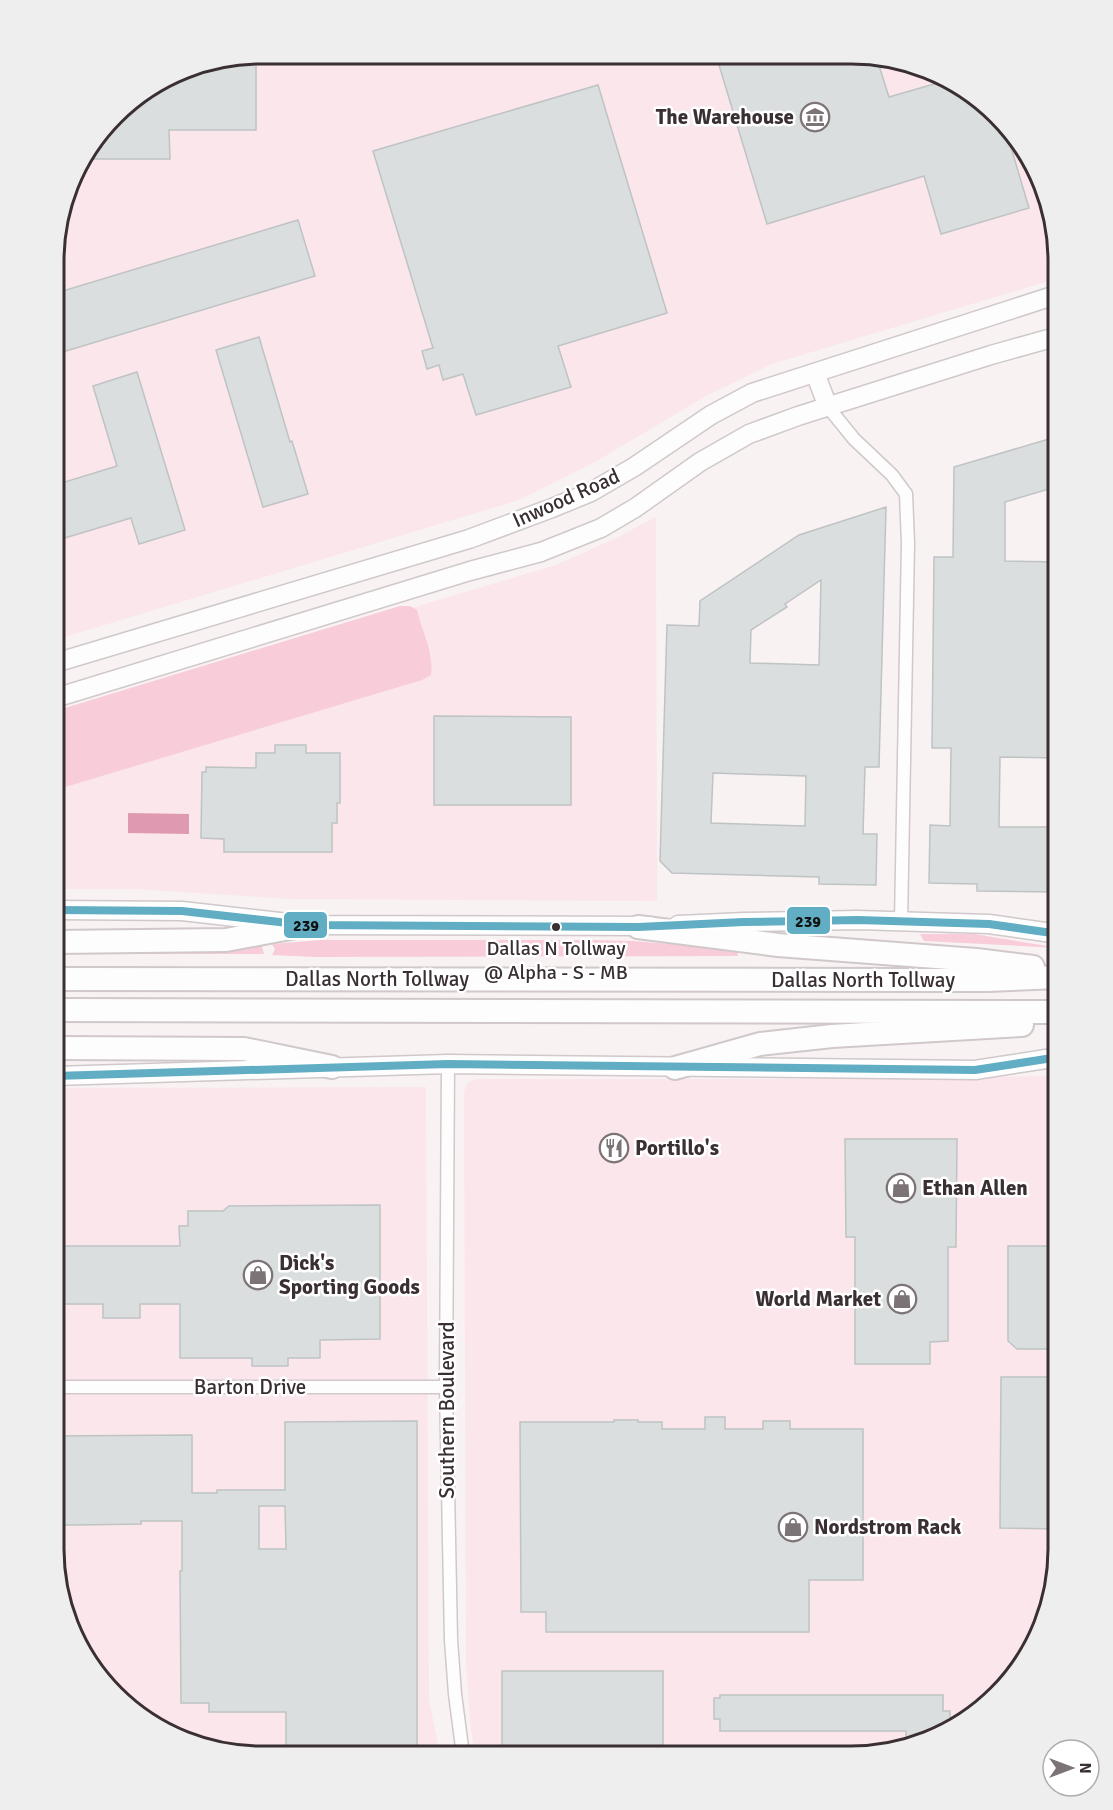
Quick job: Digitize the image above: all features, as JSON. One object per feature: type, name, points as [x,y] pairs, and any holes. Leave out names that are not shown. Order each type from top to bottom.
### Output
[{"type":"highway","points":[[64,942],[226,940],[306,925]]},
{"type":"highway","points":[[638,927],[778,945],[976,960],[1048,970]]},
{"type":"highway","name":"Dallas North Tollway","points":[[64,979],[930,980],[1048,977]]},
{"type":"highway","name":"Dallas North Tollway","points":[[64,1010],[1048,1012]]},
{"type":"highway","points":[[675,1068],[760,1044],[843,1036],[1048,1023]]},
{"type":"highway","points":[[64,1048],[244,1049],[332,1067]]},
{"type":"main road","name":"Inwood Road","points":[[64,660],[469,539],[591,492],[634,467],[711,415],[752,393],[1048,298]]},
{"type":"main road","name":"Inwood Road","points":[[64,695],[470,571],[541,552],[601,528],[636,508],[700,462],[749,434],[991,355],[1048,339]]},
{"type":"main road","points":[[815,373],[828,407]]},
{"type":"main road","points":[[415,554],[425,585]]},
{"type":"main road","points":[[64,910],[182,911],[306,925],[638,927],[744,922],[901,922],[989,924],[1048,932]]},
{"type":"main road","points":[[64,1076],[448,1064],[975,1070],[1048,1059]]},
{"type":"street","points":[[828,407],[854,439],[892,475],[906,494],[908,543],[901,922]]},
{"type":"street","name":"Southern Boulevard","points":[[448,1064],[446,1387],[451,1640],[462,1746]]},
{"type":"street","name":"Barton Drive","points":[[64,1387],[446,1387]]},
{"type":"shaded area","points":[[261,64],[852,64],[903,71],[927,79],[972,105],[1008,141],[1022,163],[1038,198],[1045,223],[1048,281],[772,364],[708,395],[595,462],[519,500],[64,637],[64,261],[66,236],[79,186],[91,163],[113,132],[132,113],[174,85],[210,71],[236,66]]},
{"type":"shaded area","points":[[656,517],[657,901],[290,899],[135,889],[64,889],[64,711],[556,565]]},
{"type":"shaded area","points":[[400,606],[410,606],[417,610],[431,658],[431,675],[422,680],[64,787],[64,708]]},
{"type":"shaded area","points":[[128,813],[189,814],[189,834],[128,833]]},
{"type":"shaded area","points":[[920,934],[974,934],[1048,947],[924,941]]},
{"type":"shaded area","points":[[321,940],[632,941],[737,949],[738,956],[316,957],[272,955],[275,949],[272,944]]},
{"type":"shaded area","points":[[265,944],[262,947],[264,954],[64,954],[64,949]]},
{"type":"shaded area","points":[[1048,1076],[1048,1562],[1045,1587],[1028,1636],[1000,1678],[972,1705],[927,1731],[890,1742],[852,1746],[474,1746],[466,1664],[464,1092],[467,1083],[477,1079]]},
{"type":"shaded area","points":[[426,1087],[429,1700],[438,1746],[261,1746],[210,1739],[186,1731],[141,1705],[105,1669],[91,1647],[79,1624],[68,1587],[64,1549],[64,1088]]},
{"type":"building","points":[[256,64],[256,130],[169,130],[170,159],[94,159],[113,132],[132,113],[163,91],[210,71]]},
{"type":"building","name":"The Warehouse","points":[[719,64],[852,64],[879,66],[889,97],[936,84],[972,105],[1008,141],[1029,208],[941,234],[924,176],[767,224]]},
{"type":"building","points":[[598,85],[667,313],[558,346],[571,387],[476,415],[463,374],[443,380],[439,365],[427,369],[422,351],[433,348],[373,151]]},
{"type":"building","points":[[298,220],[315,276],[64,352],[64,291]]},
{"type":"building","points":[[259,337],[308,494],[263,507],[216,350]]},
{"type":"building","points":[[137,372],[185,530],[139,544],[131,518],[64,538],[64,482],[117,466],[93,386]]},
{"type":"building","points":[[1048,439],[1048,489],[1005,502],[1005,561],[1048,562],[1048,758],[1000,757],[999,827],[1048,827],[1048,892],[977,891],[977,884],[929,883],[930,825],[950,826],[951,748],[932,748],[934,557],[953,557],[954,467]]},
{"type":"building","points":[[886,507],[879,767],[865,767],[863,834],[877,834],[876,885],[819,884],[819,877],[672,873],[660,861],[667,625],[699,626],[700,601],[799,535]],"holes":[[[821,580],[819,665],[750,663],[751,630],[787,607],[785,604]],[[713,773],[806,776],[805,826],[711,823]]]},
{"type":"building","points":[[434,716],[571,717],[571,805],[434,805]]},
{"type":"building","points":[[275,745],[306,745],[306,753],[340,753],[340,803],[337,803],[337,823],[332,823],[332,852],[224,852],[224,839],[201,838],[202,772],[206,772],[206,767],[256,768],[256,753],[275,753]]},
{"type":"building","points":[[845,1139],[957,1139],[956,1247],[948,1247],[948,1341],[930,1342],[930,1364],[855,1364],[855,1237],[846,1237]]},
{"type":"building","name":"Dick's Sporting Goods","points":[[380,1205],[380,1339],[320,1340],[320,1358],[288,1358],[288,1366],[252,1366],[252,1358],[180,1358],[180,1304],[140,1304],[140,1318],[103,1318],[103,1304],[64,1304],[64,1246],[180,1246],[179,1226],[188,1226],[188,1211],[223,1211],[229,1206]]},
{"type":"building","points":[[1008,1246],[1048,1246],[1048,1349],[1017,1349],[1008,1341]]},
{"type":"building","points":[[1001,1377],[1048,1377],[1048,1529],[1000,1528]]},
{"type":"building","points":[[705,1417],[725,1417],[725,1429],[763,1429],[763,1421],[790,1421],[790,1429],[863,1429],[863,1580],[809,1580],[809,1632],[546,1632],[546,1612],[521,1612],[520,1422],[638,1420],[638,1422],[662,1422],[662,1429],[705,1429]]},
{"type":"building","points":[[417,1421],[417,1746],[286,1746],[286,1712],[209,1712],[209,1703],[181,1703],[182,1521],[64,1525],[64,1436],[192,1435],[192,1493],[217,1493],[217,1490],[285,1490],[285,1422]],"holes":[[[259,1506],[285,1506],[286,1549],[259,1549]]]},
{"type":"building","points":[[502,1671],[663,1671],[663,1746],[502,1746]]},
{"type":"building","points":[[720,1695],[943,1695],[943,1711],[950,1711],[950,1719],[927,1731],[906,1738],[906,1731],[720,1731],[720,1719],[714,1719],[714,1698],[720,1698]]},
{"type":"transit line","name":"239","points":[[64,910],[182,911],[306,925],[638,927],[858,920],[989,924],[1048,932]]},
{"type":"transit line","name":"239","points":[[64,1076],[448,1064],[975,1070],[1048,1059]]},
{"type":"place","name":"The Warehouse","points":[[815,117]]},
{"type":"place","name":"Dallas N Tollway @ Alpha - S - MB","points":[[556,927]]},
{"type":"place","name":"Portillo's","points":[[614,1148]]},
{"type":"place","name":"Ethan Allen","points":[[901,1188]]},
{"type":"place","name":"Dick's Sporting Goods","points":[[258,1275]]},
{"type":"place","name":"World Market","points":[[902,1299]]},
{"type":"place","name":"Nordstrom Rack","points":[[793,1527]]}]
